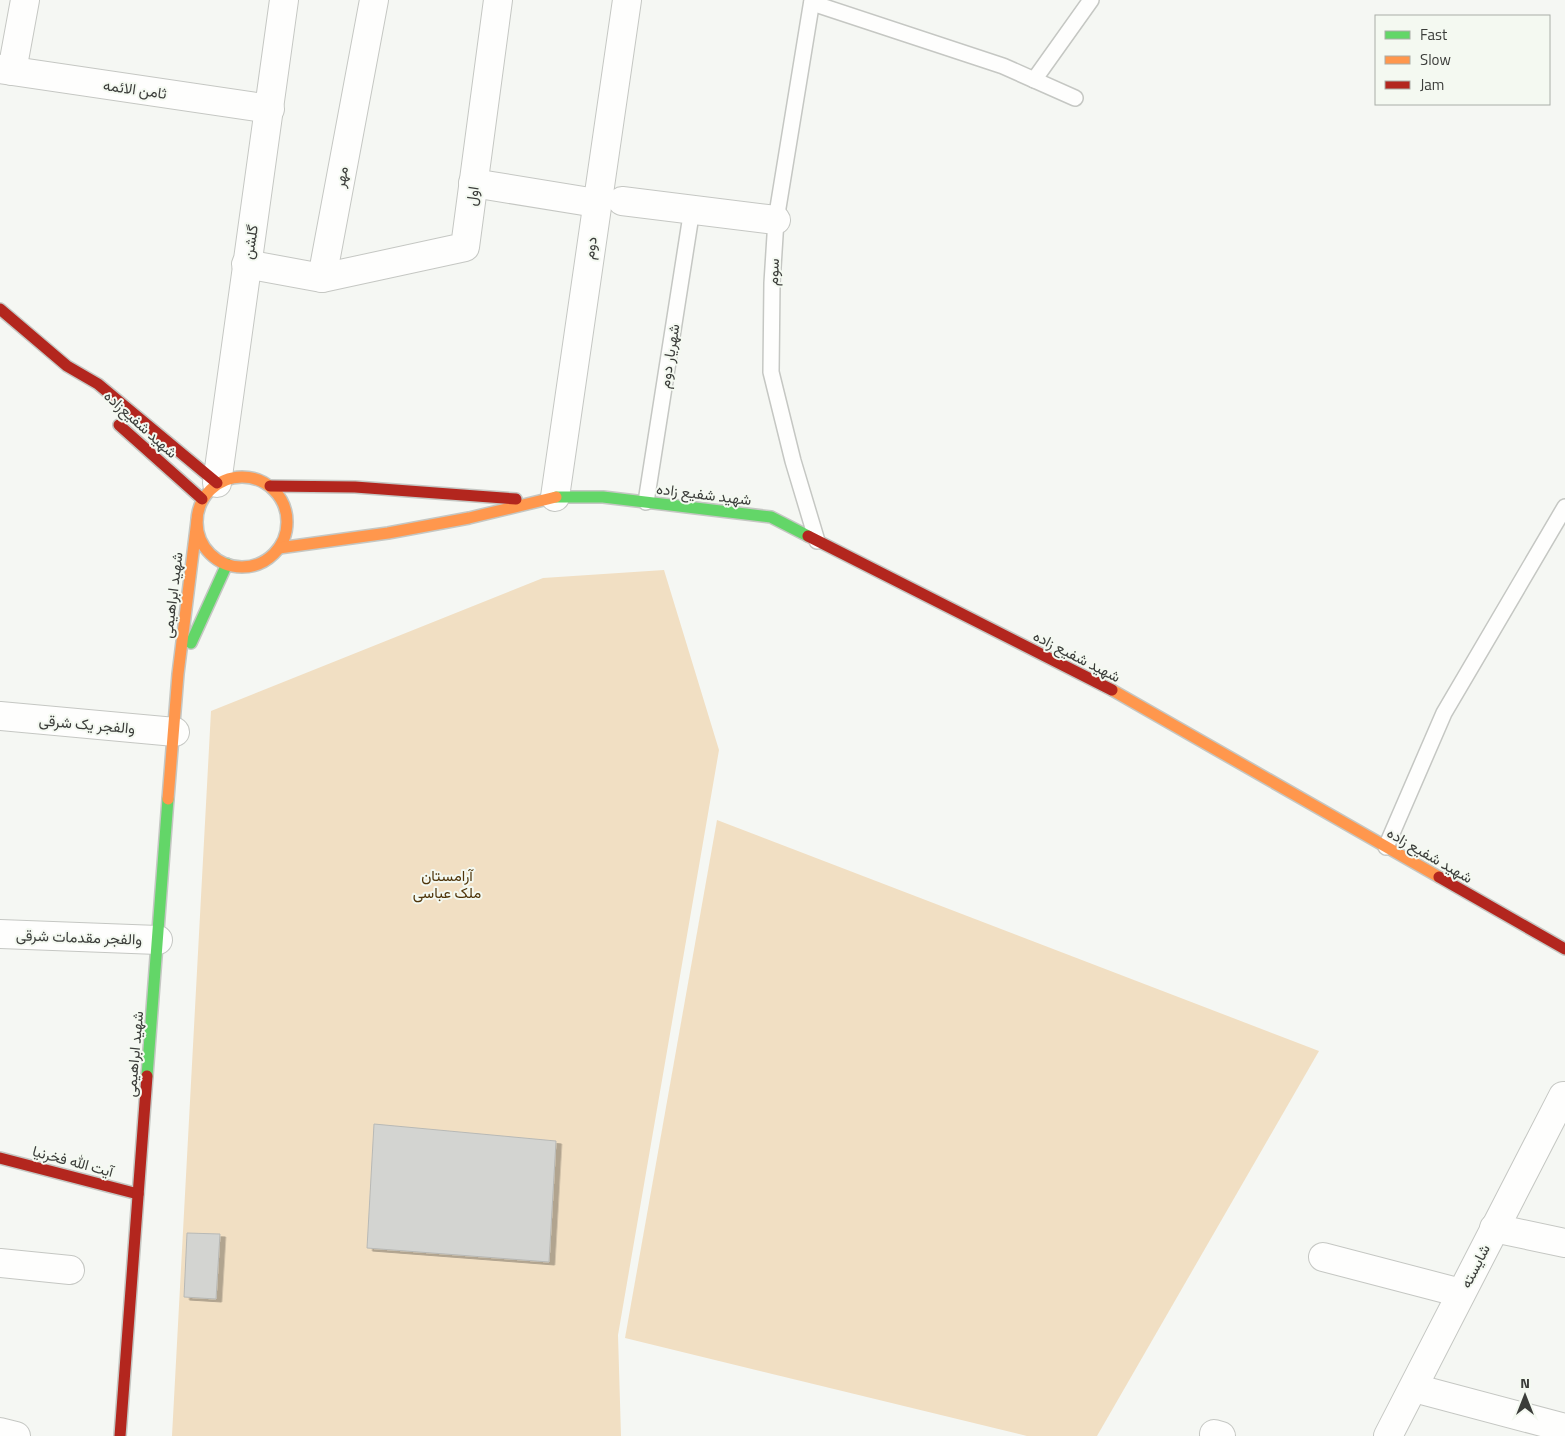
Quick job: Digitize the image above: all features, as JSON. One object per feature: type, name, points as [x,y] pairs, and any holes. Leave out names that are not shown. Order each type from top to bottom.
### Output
[{"type":"main road","name":"شهید شفیع‌زاده","points":[[0,309],[67,366],[98,384],[210,491]]},
{"type":"main road","name":"شهید شفیع‌زاده","points":[[67,366],[81,388]]},
{"type":"main road","name":"شهید شفیع‌زاده","points":[[108,415],[210,491]]},
{"type":"main road","points":[[244,476],[258,479],[270,486],[280,496],[286,508],[288,522],[286,536],[279,548],[271,557],[250,566],[227,564],[215,558],[205,547],[199,535],[197,520],[210,491],[230,478],[244,476]]},
{"type":"main road","name":"شهید شفیع زاده","points":[[270,486],[355,486],[548,499],[603,497],[771,517],[1096,682],[1565,950]]},
{"type":"main road","name":"شهید شفیع زاده","points":[[279,548],[397,532],[469,518],[548,499]]},
{"type":"main road","name":"شهید ابراهیمی","points":[[120,1436],[178,674],[197,520]]},
{"type":"main road","name":"شهید ابراهیمی","points":[[178,674],[208,602],[227,564]]},
{"type":"main road","name":"آیت الله فخرنیا","points":[[0,1158],[138,1194]]},
{"type":"street","points":[[6,70],[24,0]]},
{"type":"street","name":"گلشن","points":[[210,491],[270,109],[284,0]]},
{"type":"street","name":"مهر","points":[[322,278],[374,0]]},
{"type":"street","name":"اول","points":[[322,278],[465,247],[498,0]]},
{"type":"street","name":"دوم","points":[[548,499],[609,202],[627,0]]},
{"type":"street","name":"ثامن الائمه","points":[[6,70],[270,109]]},
{"type":"street","points":[[473,183],[609,202],[692,209],[776,220]]},
{"type":"street","points":[[246,264],[322,278]]},
{"type":"street","name":"والفجر یک شرقی","points":[[0,716],[175,732]]},
{"type":"street","name":"والفجر مقدمات شرقی","points":[[0,934],[158,940]]},
{"type":"street","name":"شایسته","points":[[1388,1436],[1563,1096]]},
{"type":"street","points":[[1494,1228],[1565,1243]]},
{"type":"street","points":[[1323,1257],[1461,1293]]},
{"type":"street","points":[[0,1263],[70,1270]]},
{"type":"street","points":[[1414,1388],[1565,1428]]},
{"type":"street","points":[[0,1432],[16,1436]]},
{"type":"lane","points":[[1034,80],[1091,0]]},
{"type":"lane","points":[[812,1],[1003,66],[1074,98]]},
{"type":"lane","name":"سوم","points":[[812,1],[776,220],[772,283],[771,372],[793,462],[817,541]]},
{"type":"lane","name":"شهریار دوم","points":[[646,502],[692,209]]},
{"type":"lane","points":[[1386,847],[1444,713],[1565,507]]},
{"type":"green space","name":"آرامستان ملک عباسی","points":[[664,570],[719,750],[618,1335],[621,1436],[172,1436],[211,711],[543,578]]},
{"type":"green space","points":[[717,820],[1319,1051],[1097,1436],[1027,1436],[625,1338]]},
{"type":"building","points":[[374,1124],[556,1141],[549,1262],[367,1248]]},
{"type":"building","points":[[187,1233],[220,1234],[216,1299],[184,1297]]},
{"type":"traffic: fast","points":[[556,497],[603,497],[771,517],[808,536]]},
{"type":"traffic: fast","points":[[191,643],[227,564]]},
{"type":"traffic: fast","points":[[147,1076],[168,799]]},
{"type":"traffic: slow","points":[[242,477],[259,480],[274,490],[284,505],[287,522],[284,539],[274,554],[259,564],[242,567],[225,564],[210,554],[200,539],[197,522],[200,505],[210,490],[225,480],[242,477]]},
{"type":"traffic: slow","points":[[279,548],[388,533],[469,518],[556,497]]},
{"type":"traffic: slow","points":[[168,799],[178,674],[197,520]]},
{"type":"traffic: slow","points":[[1112,690],[1439,877]]},
{"type":"traffic: jam","points":[[0,309],[67,366],[98,384],[217,483]]},
{"type":"traffic: jam","points":[[119,425],[202,499]]},
{"type":"traffic: jam","points":[[270,486],[355,487],[516,499]]},
{"type":"traffic: jam","points":[[808,536],[1112,690]]},
{"type":"traffic: jam","points":[[1439,877],[1565,949]]},
{"type":"traffic: jam","points":[[120,1436],[147,1076]]},
{"type":"traffic: jam","points":[[0,1158],[138,1194]]}]
